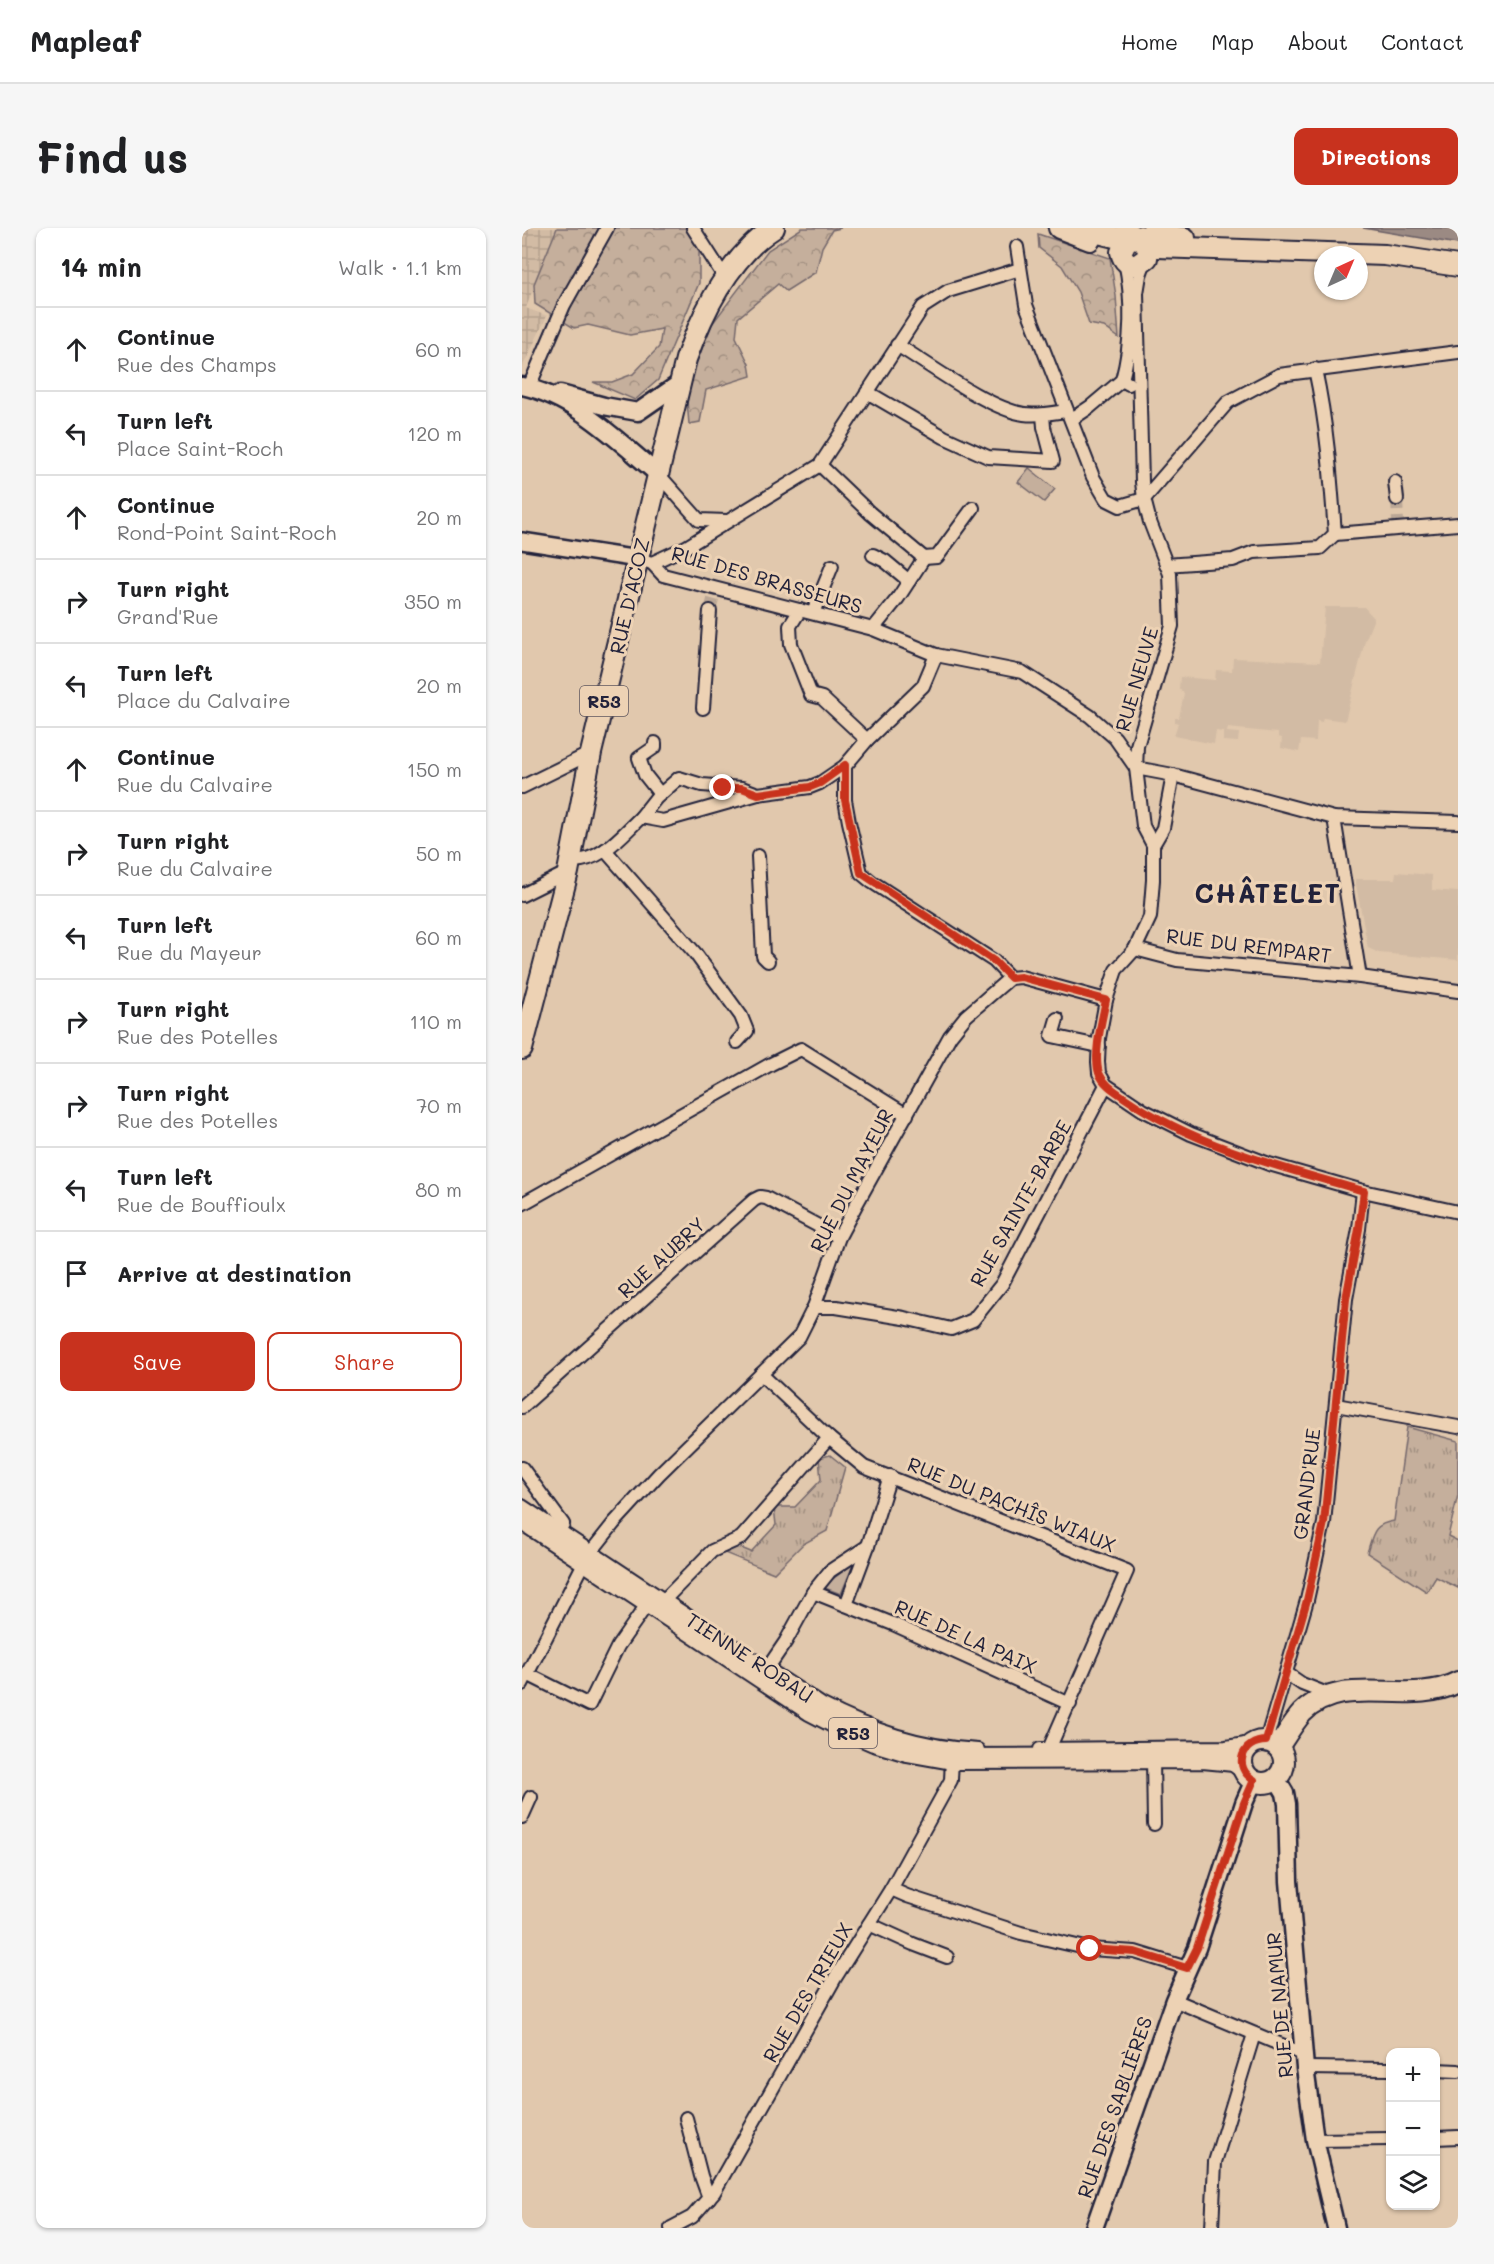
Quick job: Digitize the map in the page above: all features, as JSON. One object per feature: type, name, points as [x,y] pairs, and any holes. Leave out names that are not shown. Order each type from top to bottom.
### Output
[{"type":"main road","name":"RUE D'ACOZ","points":[[522,1049],[569,866],[591,753],[645,561],[659,475],[680,383],[695,333],[725,278],[739,259],[754,243],[774,228]]},
{"type":"main road","points":[[1059,228],[1115,250],[1167,236],[1334,248],[1458,266]]},
{"type":"main road","points":[[1078,228],[1135,243]]},
{"type":"main road","points":[[532,388],[568,394],[604,406],[638,412],[680,383]]},
{"type":"main road","points":[[532,388],[574,407],[659,475]]},
{"type":"main road","name":"TIENNE ROBAU","points":[[522,1519],[588,1557],[656,1602],[810,1710],[833,1723],[892,1747],[952,1759],[1225,1760],[1234,1761],[1248,1774]]},
{"type":"main road","points":[[1248,1774],[1243,1754],[1265,1744],[1315,1702],[1330,1695],[1362,1691],[1420,1693],[1446,1688],[1458,1682]]},
{"type":"main road","points":[[1265,1744],[1282,1753],[1283,1766],[1276,1778]]},
{"type":"main road","name":"R53","points":[[1248,1774],[1263,1783],[1276,1778]]},
{"type":"main road","name":"RUE DES SABLIÈRES","points":[[1095,2228],[1174,2000],[1197,1948],[1244,1803],[1248,1774]]},
{"type":"main road","name":"RUE DE NAMUR","points":[[1276,1778],[1285,1793],[1287,1804],[1289,1881],[1304,2061],[1315,2140],[1336,2228]]},
{"type":"street","points":[[532,388],[564,305],[608,228]]},
{"type":"street","points":[[693,228],[725,278]]},
{"type":"street","points":[[897,345],[983,398],[1007,410],[1023,414],[1069,415],[1090,407],[1122,380],[1129,354],[1129,294],[1135,243]]},
{"type":"street","name":"RUE NEUVE","points":[[1135,243],[1140,275],[1137,293],[1144,499],[1170,574],[1172,626],[1137,747],[1136,768]]},
{"type":"street","points":[[1017,247],[1026,305],[1093,477],[1106,499],[1120,506],[1144,499],[1228,402],[1279,375],[1458,352]]},
{"type":"street","points":[[522,541],[645,561],[686,548],[820,465],[923,307],[948,291],[1020,269]]},
{"type":"street","points":[[1315,369],[1329,449],[1335,534]]},
{"type":"street","points":[[1122,380],[1139,388]]},
{"type":"street","points":[[867,392],[944,437],[988,457],[1053,461],[1043,415]]},
{"type":"street","points":[[820,465],[870,513],[924,558],[937,557],[973,508]]},
{"type":"street","points":[[659,475],[699,520],[727,521]]},
{"type":"street","points":[[1395,483],[1397,499]]},
{"type":"street","points":[[1166,565],[1233,560],[1254,552],[1320,548],[1335,534],[1398,526],[1458,524]]},
{"type":"street","points":[[873,555],[885,561],[909,580]]},
{"type":"street","points":[[873,629],[924,558]]},
{"type":"street","name":"RUE DES BRASSEURS","points":[[645,561],[663,575],[873,629],[936,655],[1022,672],[1090,716],[1115,738],[1136,768]]},
{"type":"street","points":[[832,566],[807,612],[790,626],[791,644],[811,695],[822,698],[867,740]]},
{"type":"street","points":[[703,708],[710,611]]},
{"type":"street","points":[[641,817],[663,821],[758,794],[810,787],[820,783],[845,765],[867,740],[923,686],[936,655]]},
{"type":"street","points":[[655,743],[655,747],[639,758],[645,775],[660,794]]},
{"type":"street","points":[[522,787],[591,753]]},
{"type":"street","points":[[845,765],[845,800],[861,873],[994,961],[1011,978],[1021,977],[1106,1000]]},
{"type":"street","points":[[1458,822],[1335,818],[1173,775],[1136,768],[1143,826],[1153,845],[1150,917],[1135,949],[1116,970],[1106,1000],[1099,1046],[1099,1073],[1106,1085],[1143,1110],[1191,1134],[1269,1164],[1364,1191],[1458,1212]]},
{"type":"street","points":[[1153,845],[1163,828],[1173,775]]},
{"type":"street","points":[[522,895],[569,866],[605,850],[679,778],[702,785],[742,788],[758,794]]},
{"type":"street","points":[[1335,818],[1360,977]]},
{"type":"street","points":[[605,850],[695,953],[741,1016],[747,1031],[737,1042]]},
{"type":"street","points":[[758,856],[763,956],[768,961]]},
{"type":"street","name":"RUE DU REMPART","points":[[1135,949],[1177,960],[1360,977],[1458,991]]},
{"type":"street","name":"RUE DU MAYEUR","points":[[524,1679],[598,1541],[639,1495],[799,1337],[814,1307],[839,1237],[957,1025],[1011,978]]},
{"type":"street","points":[[1057,1019],[1052,1036],[1099,1046]]},
{"type":"street","points":[[522,1204],[771,1064],[801,1050],[907,1114]]},
{"type":"street","name":"RUE SAINTE-BARBE","points":[[814,1307],[836,1307],[904,1318],[951,1329],[973,1320],[1002,1284],[1106,1085]]},
{"type":"street","name":"GRAND'RUE","points":[[1265,1744],[1307,1600],[1324,1523],[1346,1299],[1364,1191]]},
{"type":"street","name":"RUE AUBRY","points":[[522,1407],[754,1200],[760,1197],[766,1198],[839,1237]]},
{"type":"street","name":"RUE DU PACHÎS WIAUX","points":[[761,1374],[829,1438],[864,1467],[1126,1571],[1049,1749]]},
{"type":"street","points":[[1336,1405],[1458,1427]]},
{"type":"street","points":[[524,1679],[589,1705],[618,1646],[656,1602],[712,1551],[741,1538],[829,1438]]},
{"type":"street","points":[[522,1468],[563,1524],[559,1531]]},
{"type":"street","points":[[846,1605],[890,1476]]},
{"type":"street","name":"TIENNE ROBAU","points":[[522,1506],[559,1531],[588,1557]]},
{"type":"street","points":[[767,1669],[786,1641],[813,1592],[830,1571],[868,1546]]},
{"type":"street","name":"RUE DE LA PAIX","points":[[813,1592],[893,1624],[1070,1704]]},
{"type":"street","name":"TIENNE ROBAU","points":[[656,1602],[821,1704],[847,1718],[911,1741],[955,1749],[1226,1747],[1265,1744]]},
{"type":"street","points":[[1286,1673],[1302,1684],[1330,1695]]},
{"type":"street","points":[[1153,1758],[1154,1824]]},
{"type":"street","name":"RUE DES TRIEUX","points":[[671,2228],[692,2217],[709,2198],[835,1978],[891,1889],[951,1780],[952,1759]]},
{"type":"street","points":[[522,1817],[531,1797]]},
{"type":"street","points":[[891,1889],[1021,1933],[1090,1949],[1135,1952],[1187,1968]]},
{"type":"street","points":[[869,1924],[947,1957]]},
{"type":"street","points":[[1174,2000],[1254,2034],[1304,2061],[1386,2069]]},
{"type":"street","points":[[1212,2228],[1215,2162],[1254,2034]]},
{"type":"street","points":[[1440,2070],[1458,2071]]},
{"type":"street","points":[[686,2118],[709,2198]]},
{"type":"street","points":[[1440,2138],[1458,2138]]},
{"type":"street","points":[[1315,2140],[1386,2139]]},
{"type":"shaded area","points":[[522,228],[556,228],[526,308],[547,316],[522,368]]},
{"type":"shaded area","points":[[1363,228],[1458,228],[1458,244]]},
{"type":"shaded area","points":[[1325,607],[1364,607],[1374,618],[1365,641],[1345,721],[1323,718],[1322,722],[1317,721],[1316,741],[1301,740],[1299,752],[1281,748],[1282,738],[1278,737],[1278,733],[1228,728],[1227,732],[1239,733],[1238,742],[1223,741],[1223,732],[1216,731],[1214,744],[1174,736],[1178,723],[1175,722],[1175,718],[1179,718],[1184,693],[1179,689],[1180,677],[1215,680],[1216,670],[1232,671],[1233,658],[1320,662]]},
{"type":"shaded area","points":[[1396,872],[1432,875],[1432,890],[1458,892],[1458,960],[1379,953],[1368,948],[1355,879],[1395,879]]},
{"type":"green space","points":[[557,228],[692,228],[699,238],[699,283],[658,380],[635,400],[593,382],[612,382],[633,374],[659,347],[662,329],[630,335],[588,325],[574,328],[535,304],[534,284]]},
{"type":"green space","points":[[802,228],[841,228],[832,230],[822,247],[816,272],[786,291],[778,284],[738,318],[736,337],[749,364],[751,376],[706,390],[700,422],[689,424],[686,389],[712,324],[768,250]]},
{"type":"green space","points":[[1038,234],[1110,258],[1119,338],[1104,327],[1089,324],[1078,292],[1062,266],[1039,248]]},
{"type":"green space","points":[[1029,468],[1055,489],[1044,502],[1018,482]]},
{"type":"green space","points":[[1407,1427],[1458,1441],[1458,1495],[1448,1536],[1458,1541],[1458,1588],[1436,1577],[1427,1592],[1367,1553],[1378,1527],[1394,1521]]},
{"type":"green space","points":[[830,1455],[845,1467],[827,1531],[803,1544],[774,1573],[722,1552],[734,1545],[751,1552],[776,1525],[774,1507],[795,1507],[821,1480],[819,1458]]},
{"type":"green space","points":[[854,1563],[841,1594],[822,1587]]},
{"type":"tunnel","points":[[1397,499],[1398,523]]},
{"type":"tunnel","points":[[710,611],[715,592]]},
{"type":"district","name":"CHÂTELET","points":[[1268,893]]},
{"type":"route","points":[[723,788],[742,788],[758,794],[810,787],[820,783],[845,765],[845,800],[861,873],[994,961],[1011,978],[1021,977],[1106,1000],[1099,1038],[1098,1062],[1099,1073],[1106,1085],[1143,1110],[1191,1134],[1269,1164],[1364,1191],[1346,1299],[1324,1523],[1307,1600],[1266,1741],[1252,1743],[1243,1754],[1242,1767],[1250,1779],[1254,1780],[1247,1793],[1197,1948],[1187,1968],[1135,1952],[1090,1949]]}]
